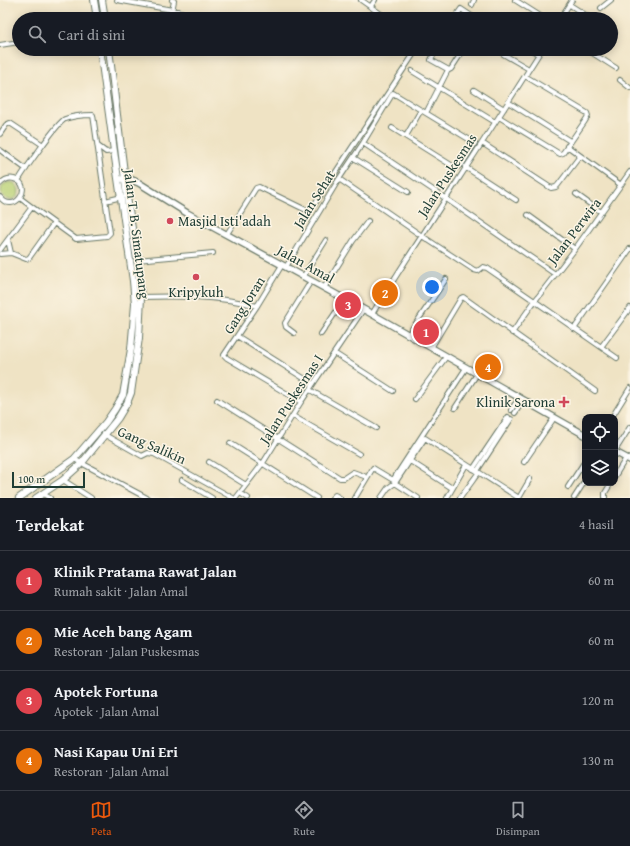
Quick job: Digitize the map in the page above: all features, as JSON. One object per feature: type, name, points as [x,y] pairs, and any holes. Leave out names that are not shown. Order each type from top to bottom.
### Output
[{"type":"main road","points":[[94,0],[96,12]]},
{"type":"main road","points":[[102,0],[103,12]]},
{"type":"main road","name":"Jalan T. B. Simatupang","points":[[19,498],[74,459],[106,422],[123,395],[134,349],[141,297],[137,260],[119,180],[101,56]]},
{"type":"main road","name":"Jalan T. B. Simatupang","points":[[36,498],[63,480],[81,464],[118,418],[131,393],[134,349],[134,281],[124,197],[126,179],[110,56]]},
{"type":"street","points":[[117,0],[181,12]]},
{"type":"street","points":[[172,0],[174,1],[172,10]]},
{"type":"street","points":[[361,0],[379,12]]},
{"type":"street","points":[[371,6],[375,0]]},
{"type":"street","points":[[472,5],[474,0]]},
{"type":"street","points":[[515,0],[534,12]]},
{"type":"street","points":[[565,12],[572,0]]},
{"type":"street","points":[[601,8],[611,0]]},
{"type":"street","points":[[570,5],[581,12]]},
{"type":"street","points":[[0,45],[12,43]]},
{"type":"street","points":[[227,234],[256,188],[259,187],[308,211],[312,208],[412,56]]},
{"type":"street","points":[[433,56],[431,60],[448,70]]},
{"type":"street","points":[[426,113],[448,70],[452,69],[460,56]]},
{"type":"street","points":[[506,56],[529,69]]},
{"type":"street","name":"Jalan Puskesmas","points":[[372,314],[421,235],[481,145],[537,56]]},
{"type":"street","points":[[597,56],[616,68]]},
{"type":"street","points":[[412,71],[495,122]]},
{"type":"street","points":[[499,117],[557,153],[563,153],[588,116],[587,113],[525,76]]},
{"type":"street","points":[[620,80],[630,88]]},
{"type":"street","points":[[474,90],[504,109]]},
{"type":"street","name":"Jalan Sehat","points":[[284,266],[354,158],[393,93],[421,110]]},
{"type":"street","points":[[508,102],[570,141]]},
{"type":"street","points":[[406,136],[421,110],[475,144],[481,145],[551,188],[558,185],[580,156]]},
{"type":"street","points":[[18,181],[61,122],[73,117],[93,115],[110,233],[107,236],[76,239],[20,198]]},
{"type":"street","points":[[0,134],[6,125],[10,123],[43,145]]},
{"type":"street","points":[[392,128],[456,168],[462,164],[475,144]]},
{"type":"street","points":[[363,143],[555,274]]},
{"type":"street","points":[[97,146],[106,152],[114,151]]},
{"type":"street","points":[[567,146],[621,185]]},
{"type":"street","points":[[0,150],[26,169]]},
{"type":"street","points":[[354,158],[408,192]]},
{"type":"street","points":[[465,167],[516,200]]},
{"type":"street","name":"Jalan Perwira","points":[[512,333],[630,172]]},
{"type":"street","points":[[0,184],[6,179],[10,178],[18,181],[21,184],[23,191],[20,198],[13,202],[5,202],[0,197]]},
{"type":"street","points":[[625,178],[630,182]]},
{"type":"street","name":"Jalan Amal","points":[[119,180],[126,179],[139,183],[187,213],[372,314],[582,433]]},
{"type":"street","points":[[339,179],[474,270],[478,271],[485,267],[616,358]]},
{"type":"street","points":[[576,194],[601,212]]},
{"type":"street","points":[[105,201],[124,197]]},
{"type":"street","points":[[0,250],[32,207]]},
{"type":"street","points":[[528,215],[575,249]]},
{"type":"street","points":[[324,288],[353,241],[368,221]]},
{"type":"street","points":[[0,254],[11,253],[26,259],[29,258],[54,223]]},
{"type":"street","points":[[8,240],[11,253]]},
{"type":"street","points":[[303,277],[326,240]]},
{"type":"street","points":[[574,329],[630,249]]},
{"type":"street","points":[[137,260],[213,253]]},
{"type":"street","name":"Gang Joran","points":[[284,266],[225,353],[225,356],[301,402]]},
{"type":"street","points":[[408,335],[446,279]]},
{"type":"street","points":[[294,333],[286,327],[285,323],[311,281]]},
{"type":"street","points":[[141,297],[176,296],[219,298],[257,306]]},
{"type":"street","points":[[431,348],[462,297],[595,391]]},
{"type":"street","points":[[321,334],[344,300]]},
{"type":"street","points":[[601,347],[630,308]]},
{"type":"street","name":"Jalan Puskesmas I","points":[[236,498],[263,463],[301,402],[363,310]]},
{"type":"street","points":[[237,336],[313,384]]},
{"type":"street","points":[[334,354],[393,391]]},
{"type":"street","points":[[415,399],[446,357]]},
{"type":"street","points":[[356,498],[374,468],[393,480],[466,368]]},
{"type":"street","points":[[455,408],[477,374]]},
{"type":"street","points":[[614,414],[630,388]]},
{"type":"street","points":[[310,390],[376,428]]},
{"type":"street","points":[[217,400],[340,478],[344,478],[353,472],[364,476]]},
{"type":"street","points":[[513,411],[521,400]]},
{"type":"street","points":[[293,416],[359,454]]},
{"type":"street","points":[[462,497],[476,470],[509,418]]},
{"type":"street","points":[[524,462],[554,418]]},
{"type":"street","points":[[616,450],[630,427]]},
{"type":"street","name":"Gang Salikin","points":[[104,435],[142,456],[148,453],[154,454],[233,498]]},
{"type":"street","points":[[381,498],[388,488],[395,483],[425,438],[519,498],[530,479]]},
{"type":"street","points":[[230,443],[317,498]]},
{"type":"street","points":[[618,454],[628,459],[618,472]]},
{"type":"street","points":[[74,459],[147,498]]},
{"type":"street","points":[[410,460],[452,488]]},
{"type":"street","points":[[209,462],[246,485]]},
{"type":"street","points":[[447,498],[466,465]]},
{"type":"street","points":[[568,487],[582,466]]},
{"type":"street","points":[[63,480],[91,498]]},
{"type":"street","points":[[182,480],[212,498]]},
{"type":"street","points":[[395,483],[418,498]]},
{"type":"street","points":[[574,498],[582,486]]},
{"type":"street","points":[[605,498],[605,493],[609,486]]},
{"type":"street","points":[[240,493],[248,498]]},
{"type":"street","points":[[43,494],[50,498]]},
{"type":"street","points":[[332,498],[335,495],[340,498]]},
{"type":"green space","points":[[10,182],[17,184],[19,191],[17,198],[10,200],[3,198],[1,191],[3,184]]},
{"type":"place","name":"Masjid Isti'adah","points":[[170,221]]},
{"type":"place","name":"Kripykuh","points":[[196,277]]},
{"type":"place","name":"Mie Aceh bang Agam","points":[[385,293]]},
{"type":"place","name":"Apotek Fortuna","points":[[348,305]]},
{"type":"place","name":"Klinik Pratama Rawat Jalan","points":[[426,332]]},
{"type":"place","name":"Nasi Kapau Uni Eri","points":[[488,367]]},
{"type":"place","name":"Klinik Sarona","points":[[564,402]]}]
